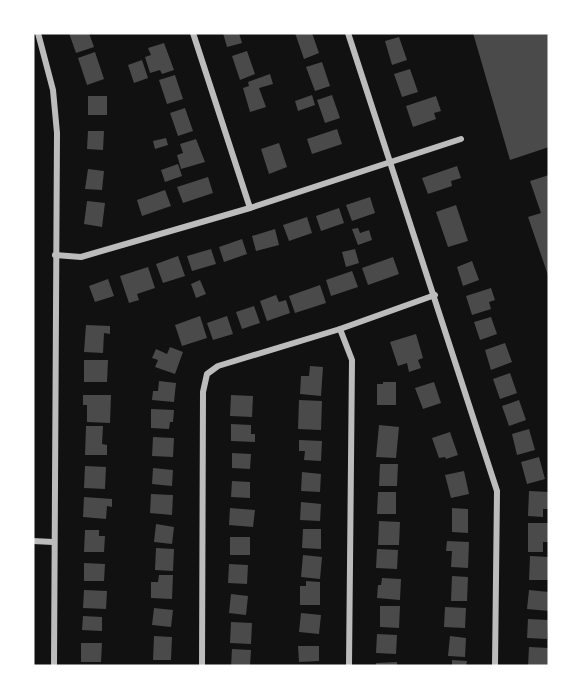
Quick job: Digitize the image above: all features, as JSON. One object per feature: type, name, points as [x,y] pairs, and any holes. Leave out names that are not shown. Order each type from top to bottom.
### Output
[{"type":"street","points":[[38,33],[53,90],[57,133],[54,666]]},
{"type":"street","points":[[193,33],[250,208]]},
{"type":"street","points":[[348,33],[497,490],[495,666]]},
{"type":"street","points":[[55,255],[81,257],[250,208],[461,139]]},
{"type":"street","points":[[202,666],[202,392],[207,374],[218,366],[340,329],[435,295]]},
{"type":"street","points":[[340,329],[352,360],[349,666]]},
{"type":"street","points":[[33,541],[53,542]]},
{"type":"building","points":[[69,33],[89,33],[94,47],[76,53]]},
{"type":"building","points":[[223,33],[239,33],[242,43],[227,47]]},
{"type":"building","points":[[295,33],[312,33],[319,53],[304,59]]},
{"type":"building","points":[[473,33],[549,33],[549,147],[510,160]]},
{"type":"building","points":[[399,37],[407,60],[392,65],[385,41]]},
{"type":"building","points":[[164,43],[174,70],[162,74],[160,70],[150,73],[145,57],[151,55],[148,48]]},
{"type":"building","points":[[247,51],[255,74],[240,80],[232,56]]},
{"type":"building","points":[[95,52],[104,79],[87,85],[78,58]]},
{"type":"building","points":[[142,60],[148,78],[134,83],[128,65]]},
{"type":"building","points":[[322,62],[330,86],[315,91],[306,67]]},
{"type":"building","points":[[410,69],[418,92],[402,97],[394,74]]},
{"type":"building","points":[[270,74],[273,84],[259,88],[266,107],[250,112],[243,88],[249,86],[248,82]]},
{"type":"building","points":[[175,75],[183,99],[167,104],[159,80]]},
{"type":"building","points":[[312,95],[315,105],[298,111],[295,101]]},
{"type":"building","points":[[332,95],[340,118],[325,123],[317,100]]},
{"type":"building","points":[[88,96],[107,96],[107,115],[88,115]]},
{"type":"building","points":[[436,96],[441,111],[434,113],[436,119],[413,127],[406,106]]},
{"type":"building","points":[[185,108],[193,131],[178,136],[170,113]]},
{"type":"building","points":[[337,129],[342,144],[312,154],[307,139]]},
{"type":"building","points":[[88,131],[104,131],[103,150],[87,149]]},
{"type":"building","points":[[166,138],[168,145],[155,149],[153,141]]},
{"type":"building","points":[[196,139],[205,162],[181,169],[177,155],[183,153],[180,144]]},
{"type":"building","points":[[279,143],[287,167],[269,174],[261,149]]},
{"type":"building","points":[[178,164],[182,176],[165,182],[161,170]]},
{"type":"building","points":[[457,166],[461,178],[451,181],[452,186],[428,194],[422,178]]},
{"type":"building","points":[[88,169],[104,171],[102,190],[85,189]]},
{"type":"building","points":[[549,175],[549,278],[528,217],[541,213],[530,181]]},
{"type":"building","points":[[208,177],[213,193],[183,203],[177,187]]},
{"type":"building","points":[[165,190],[171,206],[142,216],[137,200]]},
{"type":"building","points":[[370,197],[375,213],[352,221],[346,205]]},
{"type":"building","points":[[87,201],[105,203],[102,227],[84,224]]},
{"type":"building","points":[[456,205],[468,241],[448,247],[436,212]]},
{"type":"building","points":[[339,208],[344,223],[321,231],[316,216]]},
{"type":"building","points":[[307,217],[312,233],[289,241],[283,225]]},
{"type":"building","points":[[358,228],[360,233],[369,230],[372,240],[358,245],[352,229]]},
{"type":"building","points":[[275,229],[279,245],[256,251],[252,236]]},
{"type":"building","points":[[242,239],[247,254],[224,262],[219,247]]},
{"type":"building","points":[[211,249],[216,264],[192,271],[187,256]]},
{"type":"building","points":[[355,249],[359,263],[346,267],[342,252]]},
{"type":"building","points":[[178,256],[185,276],[163,283],[156,264]]},
{"type":"building","points":[[393,257],[399,274],[368,285],[362,268]]},
{"type":"building","points":[[472,261],[479,280],[463,286],[457,267]]},
{"type":"building","points":[[148,267],[155,288],[137,294],[139,300],[129,303],[120,276]]},
{"type":"building","points":[[352,271],[358,287],[331,296],[326,280]]},
{"type":"building","points":[[108,279],[114,296],[95,302],[89,286]]},
{"type":"building","points":[[200,280],[206,294],[196,298],[191,284]]},
{"type":"building","points":[[320,285],[326,303],[295,313],[289,296]]},
{"type":"building","points":[[491,288],[495,300],[489,302],[491,309],[472,315],[466,296]]},
{"type":"building","points":[[276,295],[279,302],[286,300],[290,313],[267,321],[260,301]]},
{"type":"building","points":[[254,306],[260,323],[242,329],[236,312]]},
{"type":"building","points":[[200,316],[207,338],[182,346],[175,325]]},
{"type":"building","points":[[227,316],[233,334],[213,340],[207,323]]},
{"type":"building","points":[[491,317],[497,334],[480,340],[474,322]]},
{"type":"building","points":[[86,325],[110,326],[110,334],[104,333],[103,353],[84,352]]},
{"type":"building","points":[[416,334],[423,358],[418,360],[421,368],[409,372],[407,363],[398,366],[390,342]]},
{"type":"building","points":[[505,343],[512,362],[491,370],[485,350]]},
{"type":"building","points":[[170,347],[183,352],[175,374],[155,367],[158,360],[152,358],[156,349],[167,354]]},
{"type":"building","points":[[84,360],[108,360],[107,382],[84,382]]},
{"type":"building","points":[[310,366],[323,367],[321,396],[300,394],[301,376],[309,376]]},
{"type":"building","points":[[510,373],[517,393],[500,399],[493,379]]},
{"type":"building","points":[[159,381],[176,383],[174,402],[152,400],[153,391],[158,391]]},
{"type":"building","points":[[383,382],[396,382],[396,405],[377,405],[377,384],[383,384]]},
{"type":"building","points":[[434,382],[441,403],[423,409],[415,388]]},
{"type":"building","points":[[83,395],[111,395],[110,423],[87,422],[87,405],[83,405]]},
{"type":"building","points":[[231,395],[253,396],[252,417],[230,416]]},
{"type":"building","points":[[299,400],[322,401],[321,430],[298,429]]},
{"type":"building","points":[[519,400],[526,420],[509,426],[502,406]]},
{"type":"building","points":[[151,409],[174,410],[173,422],[170,422],[169,429],[151,428]]},
{"type":"building","points":[[231,424],[251,425],[251,434],[255,434],[255,442],[231,441]]},
{"type":"building","points":[[379,425],[399,427],[396,458],[376,457]]},
{"type":"building","points":[[86,426],[103,426],[102,444],[107,445],[107,455],[85,455]]},
{"type":"building","points":[[529,429],[535,450],[517,455],[512,434]]},
{"type":"building","points":[[450,432],[458,455],[446,459],[445,457],[439,458],[432,438]]},
{"type":"building","points":[[153,437],[174,438],[173,457],[152,456]]},
{"type":"building","points":[[299,440],[322,441],[321,461],[304,460],[305,451],[299,451]]},
{"type":"building","points":[[232,453],[251,454],[250,469],[232,468]]},
{"type":"building","points":[[539,457],[545,479],[527,484],[521,462]]},
{"type":"building","points":[[380,464],[398,464],[397,486],[379,486]]},
{"type":"building","points":[[85,466],[106,467],[105,489],[84,488]]},
{"type":"building","points":[[153,468],[173,470],[172,486],[152,484]]},
{"type":"building","points":[[464,471],[469,494],[451,498],[445,475]]},
{"type":"building","points":[[302,472],[321,474],[320,492],[301,491]]},
{"type":"building","points":[[232,481],[250,482],[250,498],[231,497]]},
{"type":"building","points":[[529,491],[549,492],[549,509],[543,509],[543,517],[528,516]]},
{"type":"building","points":[[378,492],[396,492],[396,514],[377,514]]},
{"type":"building","points":[[151,494],[173,495],[172,515],[150,513]]},
{"type":"building","points":[[84,497],[112,499],[112,507],[107,506],[106,519],[83,517]]},
{"type":"building","points":[[301,502],[321,504],[320,521],[300,520]]},
{"type":"building","points":[[230,508],[255,510],[253,527],[229,525]]},
{"type":"building","points":[[452,508],[468,509],[468,533],[452,532]]},
{"type":"building","points":[[379,521],[400,522],[399,545],[378,545]]},
{"type":"building","points":[[528,523],[549,523],[549,542],[543,542],[543,552],[528,552]]},
{"type":"building","points":[[156,524],[174,527],[172,544],[154,542]]},
{"type":"building","points":[[303,529],[321,529],[321,549],[302,548]]},
{"type":"building","points":[[85,530],[99,530],[99,536],[105,536],[104,552],[84,552]]},
{"type":"building","points":[[230,537],[250,537],[250,555],[230,555]]},
{"type":"building","points":[[447,541],[469,542],[468,568],[451,567],[452,551],[446,551]]},
{"type":"building","points":[[156,548],[174,549],[173,571],[155,570]]},
{"type":"building","points":[[377,549],[398,550],[397,569],[376,568]]},
{"type":"building","points":[[303,555],[322,557],[320,579],[301,577]]},
{"type":"building","points":[[530,556],[549,557],[548,580],[529,580]]},
{"type":"building","points":[[84,563],[105,564],[104,581],[84,581]]},
{"type":"building","points":[[229,564],[248,565],[247,584],[228,583]]},
{"type":"building","points":[[159,575],[173,575],[172,599],[151,598],[151,582],[158,582]]},
{"type":"building","points":[[452,576],[468,577],[467,601],[451,601]]},
{"type":"building","points":[[382,578],[401,579],[400,600],[377,598],[378,585],[381,585]]},
{"type":"building","points":[[306,581],[320,582],[320,605],[300,605],[300,586],[306,586]]},
{"type":"building","points":[[84,590],[107,591],[106,609],[83,608]]},
{"type":"building","points":[[529,590],[549,592],[549,611],[527,609]]},
{"type":"building","points":[[231,594],[248,596],[246,615],[229,613]]},
{"type":"building","points":[[380,606],[400,606],[399,628],[380,627]]},
{"type":"building","points":[[445,607],[466,608],[465,628],[444,627]]},
{"type":"building","points":[[154,608],[173,610],[171,627],[152,625]]},
{"type":"building","points":[[301,613],[321,615],[319,634],[299,632]]},
{"type":"building","points":[[83,616],[102,617],[102,631],[82,630]]},
{"type":"building","points":[[528,619],[548,620],[547,639],[527,638]]},
{"type":"building","points":[[231,622],[252,623],[251,644],[230,643]]},
{"type":"building","points":[[377,634],[397,635],[396,654],[376,653]]},
{"type":"building","points":[[154,636],[172,637],[171,660],[153,660]]},
{"type":"building","points":[[450,636],[466,638],[465,657],[448,656]]},
{"type":"building","points":[[81,643],[102,643],[101,662],[81,662]]},
{"type":"building","points":[[298,646],[319,646],[319,661],[299,662]]},
{"type":"building","points":[[529,647],[549,648],[548,666],[528,666]]},
{"type":"building","points":[[232,649],[251,650],[250,666],[231,666]]},
{"type":"building","points":[[452,660],[467,661],[466,666],[452,666]]},
{"type":"building","points":[[397,662],[397,666],[376,666],[376,663]]}]
